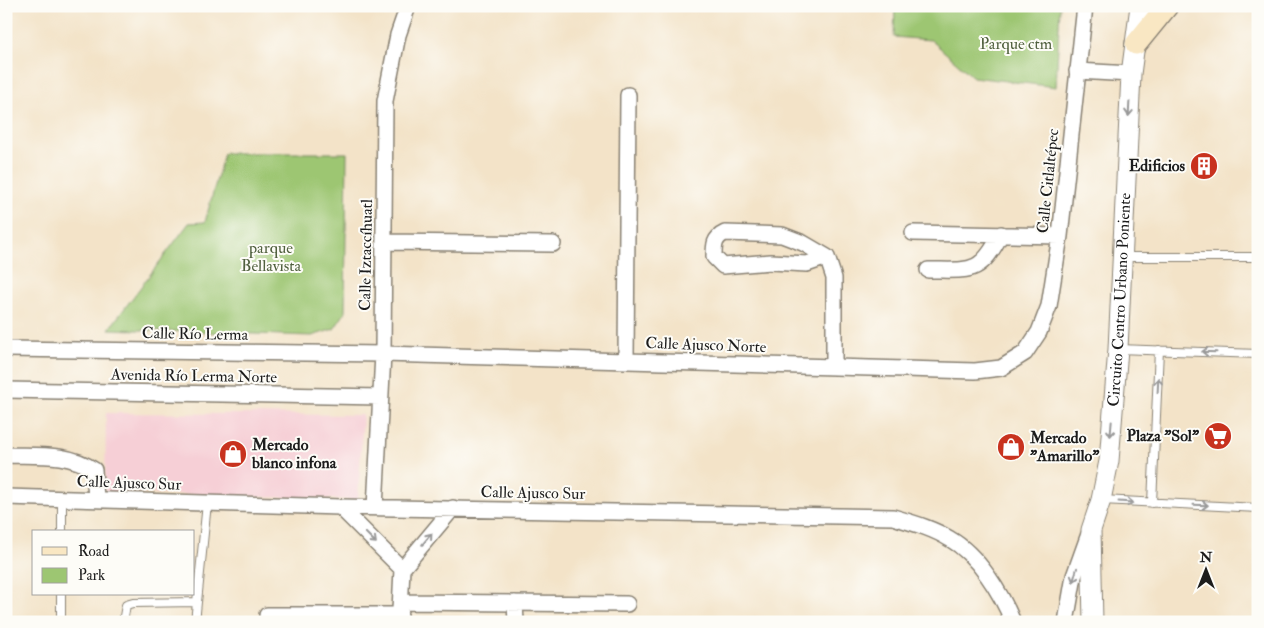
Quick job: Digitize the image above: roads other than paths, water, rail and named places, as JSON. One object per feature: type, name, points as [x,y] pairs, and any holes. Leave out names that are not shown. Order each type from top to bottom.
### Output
[{"type":"main road","points":[[1136,44],[1166,6]]},
{"type":"street","name":"Calle Iztaccíhuatl","points":[[375,508],[383,354],[385,101],[398,35],[408,6]]},
{"type":"street","name":"Calle Citlaltépec","points":[[1025,353],[1039,332],[1050,306],[1060,236],[1085,6]]},
{"type":"street","name":"Circuito Centro Urbano Poniente","points":[[1093,622],[1091,530],[1101,500],[1109,461],[1118,349],[1131,74],[1140,6]]},
{"type":"street","points":[[1077,72],[1131,74]]},
{"type":"street","points":[[626,360],[628,95]]},
{"type":"street","points":[[827,258],[807,264],[771,262],[723,266],[714,257],[715,242],[718,236],[725,233],[782,235],[803,242],[827,258],[834,278],[834,367]]},
{"type":"street","points":[[913,233],[1060,236]]},
{"type":"street","points":[[928,270],[958,270],[978,266],[991,253],[1000,234]]},
{"type":"street","points":[[385,242],[552,244]]},
{"type":"street","name":"Calle Río Lerma","points":[[6,349],[383,354]]},
{"type":"street","name":"Calle Ajusco Norte","points":[[383,354],[975,371],[1000,368],[1025,353]]},
{"type":"street","name":"Avenida Río Lerma Norte","points":[[6,390],[380,396]]},
{"type":"street","points":[[6,455],[62,457],[80,460],[94,470],[96,499]]},
{"type":"street","name":"Calle Ajusco Sur","points":[[6,497],[375,508],[893,517],[925,526],[952,540],[978,565],[1003,597],[1012,622]]},
{"type":"street","points":[[340,507],[402,569]]},
{"type":"street","points":[[400,613],[402,569],[453,508]]},
{"type":"street","points":[[1066,622],[1074,576],[1091,530]]},
{"type":"street","points":[[515,603],[516,622]]},
{"type":"street","points":[[267,616],[400,613],[515,603],[627,604]]},
{"type":"lane","points":[[1121,257],[1258,258]]},
{"type":"lane","points":[[1118,349],[1258,354]]},
{"type":"lane","points":[[1152,504],[1159,350]]},
{"type":"lane","points":[[62,498],[62,530]]},
{"type":"lane","points":[[1101,500],[1258,508]]},
{"type":"lane","points":[[196,622],[207,503]]},
{"type":"lane","points":[[61,596],[61,622]]},
{"type":"lane","points":[[123,622],[126,606],[133,603],[198,602]]},
{"type":"place","name":"Edificios","points":[[1204,166]]},
{"type":"place","name":"Plaza \"Sol\"","points":[[1218,436]]},
{"type":"place","name":"Mercado \"Amarillo\"","points":[[1011,447]]},
{"type":"place","name":"Mercado blanco infona","points":[[233,454]]},
{"type":"park label","name":"Parque ctm","points":[[1016,44]]},
{"type":"park label","name":"parque Bellavista","points":[[271,257]]}]
